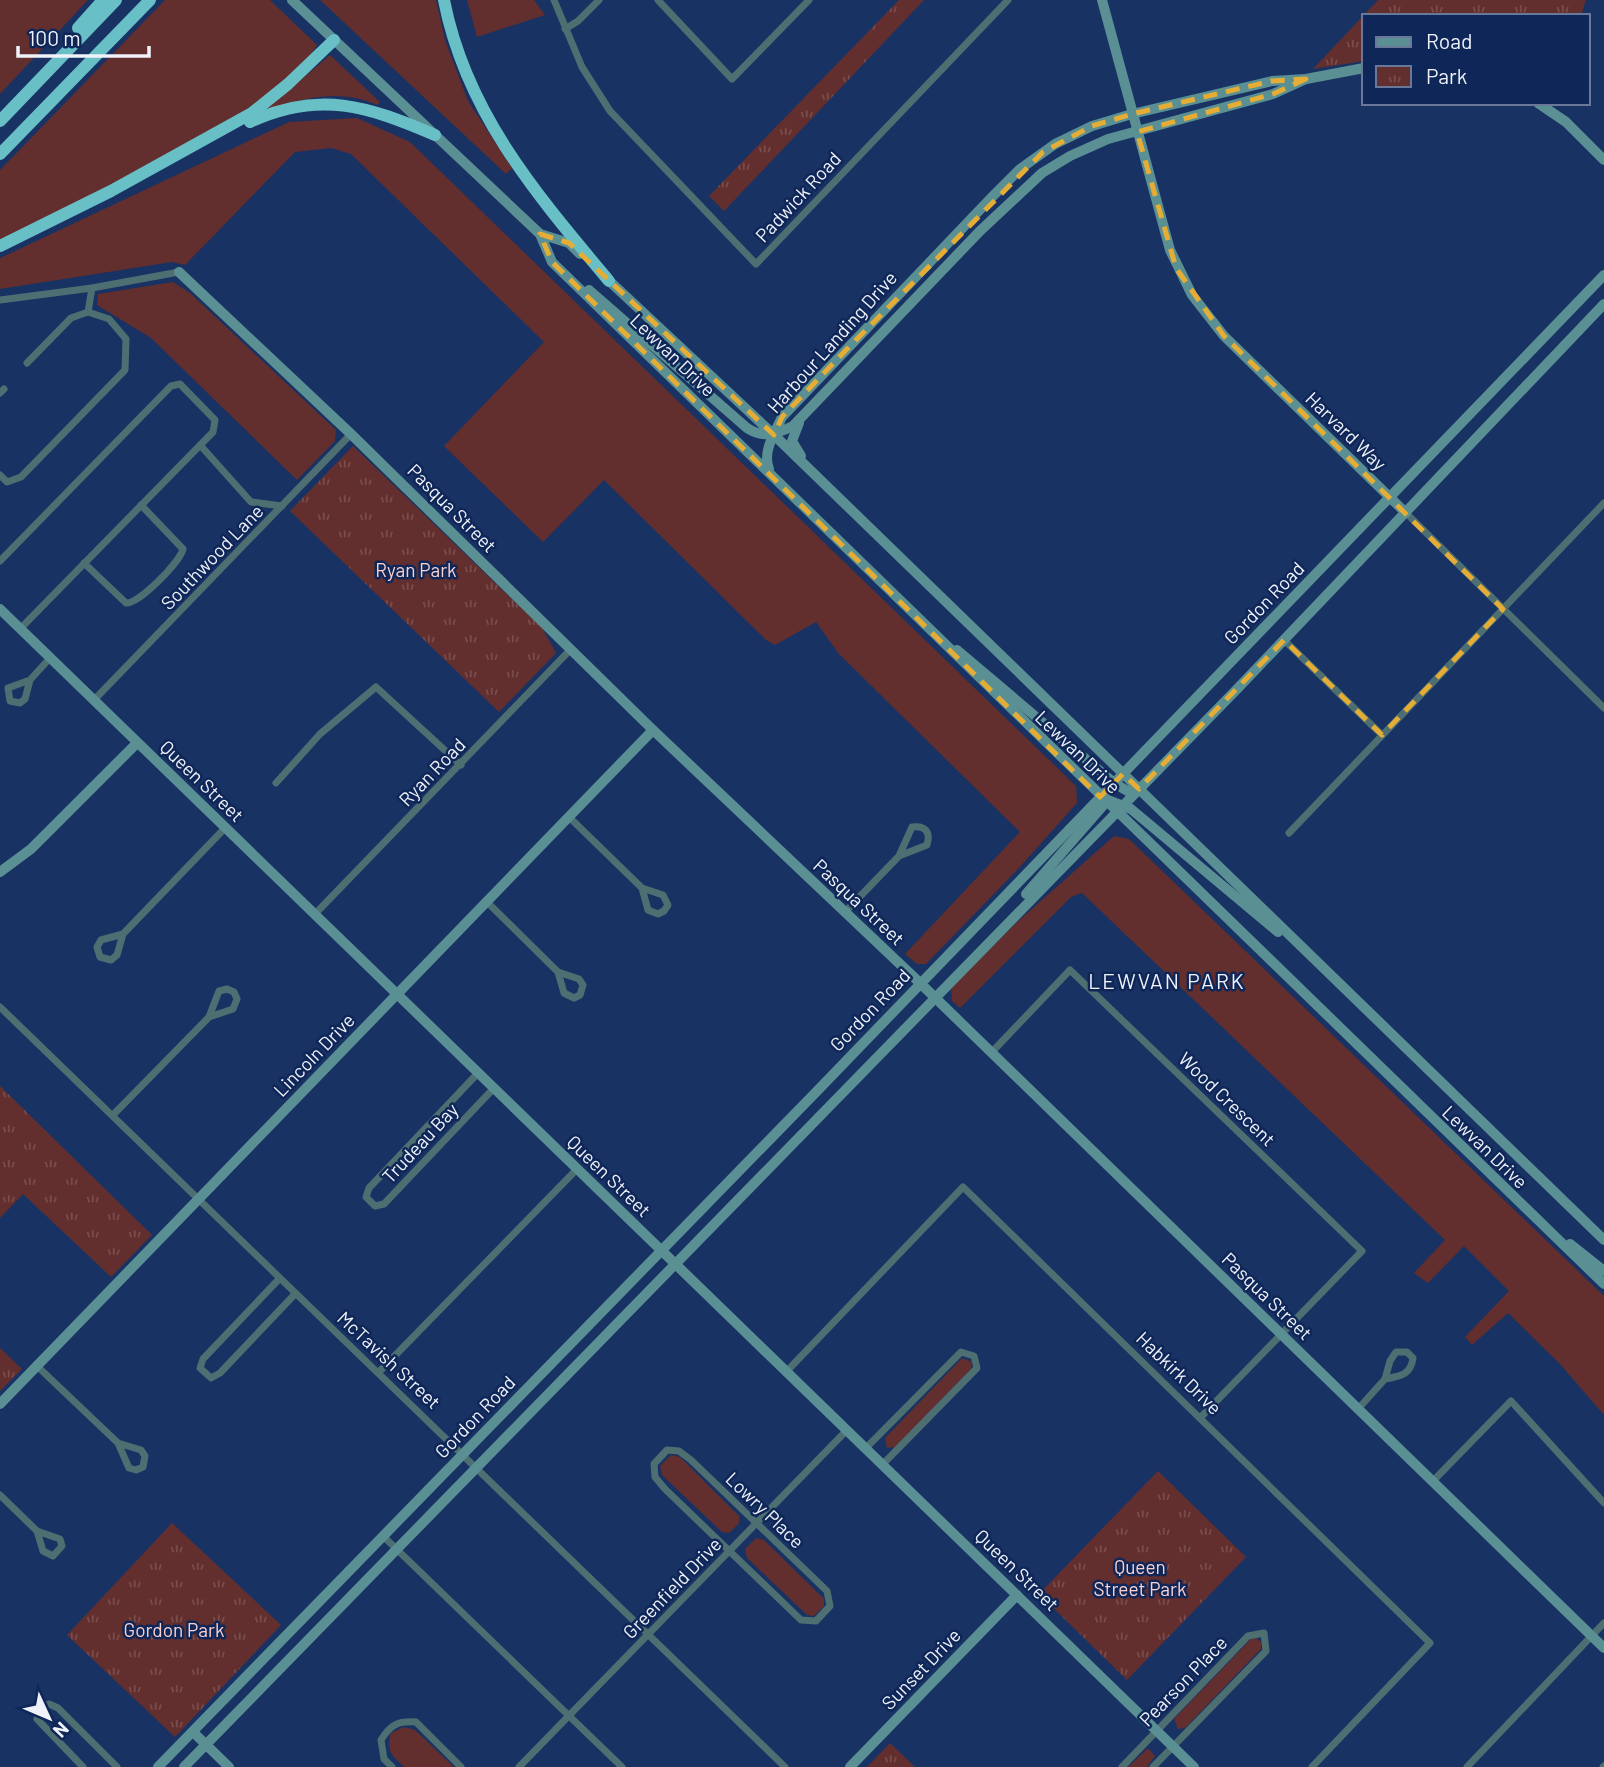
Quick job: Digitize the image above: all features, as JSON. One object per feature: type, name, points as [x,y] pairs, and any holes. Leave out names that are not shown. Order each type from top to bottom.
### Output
[{"type":"highway","points":[[0,115],[103,0]]},
{"type":"highway","points":[[0,121],[116,0]]},
{"type":"highway","points":[[0,155],[150,0]]},
{"type":"highway","points":[[444,0],[461,63],[497,137],[530,186],[609,281]]},
{"type":"highway","points":[[0,246],[211,138],[258,109],[334,40]]},
{"type":"highway","points":[[151,168],[258,118],[309,103],[340,104],[373,111],[435,135]]},
{"type":"main road","name":"Lewvan Drive","points":[[292,0],[540,234],[552,262],[1116,813],[1604,1284]]},
{"type":"main road","name":"Harvard Way","points":[[1102,0],[1176,268],[1192,295],[1224,336],[1406,513]]},
{"type":"main road","name":"Harbour Landing Drive","points":[[774,435],[782,417],[1020,170],[1067,137],[1091,126],[1132,114],[1272,80],[1306,79],[1362,68]]},
{"type":"main road","name":"Harbour Landing Drive","points":[[774,435],[793,426],[1021,189],[1070,156],[1108,139],[1273,94],[1306,79]]},
{"type":"main road","points":[[1541,105],[1566,122],[1604,160]]},
{"type":"main road","name":"Lewvan Drive","points":[[540,234],[569,243],[774,435],[1604,1240]]},
{"type":"main road","points":[[552,262],[603,302],[747,428],[756,434],[774,435],[766,462],[770,473]]},
{"type":"main road","name":"Pasqua Street","points":[[178,272],[351,434],[653,730],[935,996],[990,1053],[1604,1648]]},
{"type":"main road","name":"Gordon Road","points":[[158,1767],[920,983],[1105,800],[1123,773],[1604,275]]},
{"type":"main road","name":"Gordon Road","points":[[184,1767],[1284,640],[1604,304]]},
{"type":"main road","points":[[807,412],[792,436],[794,447],[848,508]]},
{"type":"main road","points":[[880,583],[1117,785],[1132,792],[1139,789]]},
{"type":"main road","name":"Queen Street","points":[[0,609],[1194,1767]]},
{"type":"main road","name":"Lincoln Drive","points":[[0,1404],[653,730]]},
{"type":"main road","points":[[0,872],[31,849],[137,743]]},
{"type":"main road","points":[[1011,918],[1019,902],[1105,800],[1124,804],[1348,992]]},
{"type":"main road","points":[[1510,1195],[1604,1271]]},
{"type":"main road","name":"Sunset Drive","points":[[850,1767],[1017,1595]]},
{"type":"main road","points":[[193,1732],[229,1767]]},
{"type":"street","name":"Padwick Road","points":[[554,0],[582,67],[610,111],[756,264],[1008,0]]},
{"type":"street","points":[[565,29],[579,21],[599,0]]},
{"type":"street","points":[[658,0],[732,79],[808,0]]},
{"type":"street","points":[[0,300],[92,288],[178,272]]},
{"type":"street","points":[[88,312],[92,288]]},
{"type":"street","points":[[0,475],[7,482],[21,477],[125,370],[126,339],[109,319],[88,312],[71,318],[27,363]]},
{"type":"street","points":[[0,561],[171,386],[180,384],[215,420],[213,432],[20,629]]},
{"type":"street","name":"Southwood Lane","points":[[94,700],[351,434]]},
{"type":"street","points":[[200,445],[251,502],[282,506]]},
{"type":"street","points":[[1289,833],[1604,503]]},
{"type":"street","points":[[84,563],[125,603],[133,604],[149,590],[177,560],[183,549],[141,505]]},
{"type":"street","name":"Harvard Way","points":[[1406,513],[1604,708]]},
{"type":"street","points":[[1284,640],[1382,735]]},
{"type":"street","name":"Ryan Road","points":[[315,914],[570,650]]},
{"type":"street","points":[[30,680],[50,658]]},
{"type":"street","points":[[276,783],[320,734],[376,687],[461,765]]},
{"type":"street","points":[[569,817],[642,888]]},
{"type":"street","points":[[845,912],[899,856],[912,827],[920,826],[927,830],[930,837],[927,845],[899,856]]},
{"type":"street","points":[[124,934],[225,828]]},
{"type":"street","points":[[486,902],[558,972]]},
{"type":"street","name":"Wood Crescent","points":[[990,1053],[1070,970],[1362,1251],[1282,1334]]},
{"type":"street","points":[[113,1115],[209,1017],[219,991],[227,989],[234,992],[237,999],[233,1009],[209,1017]]},
{"type":"street","name":"McTavish Street","points":[[1,1011],[113,1115],[279,1279],[379,1372],[785,1767]]},
{"type":"street","name":"Trudeau Bay","points":[[478,1073],[369,1188],[366,1198],[375,1206],[384,1204],[494,1088]]},
{"type":"street","points":[[379,1372],[577,1169]]},
{"type":"street","name":"Habkirk Drive","points":[[787,1371],[963,1187],[1202,1417],[1430,1643],[1312,1767]]},
{"type":"street","points":[[279,1279],[203,1359],[200,1368],[205,1375],[211,1378],[220,1373],[295,1294]]},
{"type":"street","points":[[1202,1417],[1282,1334]]},
{"type":"street","points":[[866,1448],[961,1352],[974,1356],[977,1368],[883,1464]]},
{"type":"street","points":[[1358,1409],[1385,1379],[1390,1361],[1396,1352],[1406,1352],[1413,1358],[1412,1367],[1404,1375],[1385,1379]]},
{"type":"street","points":[[37,1366],[118,1443]]},
{"type":"street","points":[[1433,1481],[1511,1401],[1604,1503]]},
{"type":"street","name":"Greenfield Drive","points":[[519,1767],[847,1430]]},
{"type":"street","name":"Lowry Place","points":[[667,1450],[679,1451],[755,1524],[827,1591],[830,1606],[816,1621],[802,1620],[729,1551],[655,1477],[654,1464],[667,1450]]},
{"type":"street","points":[[0,1495],[37,1531]]},
{"type":"street","points":[[383,1536],[622,1767]]},
{"type":"street","points":[[1467,1767],[1604,1623]]},
{"type":"street","name":"Pearson Place","points":[[1122,1767],[1248,1636],[1264,1633],[1266,1651],[1153,1767]]},
{"type":"street","points":[[83,1767],[42,1728],[37,1719],[40,1707],[49,1704],[58,1709],[117,1767]]},
{"type":"street","points":[[392,1767],[384,1759],[381,1740],[388,1728],[400,1721],[416,1722],[461,1767]]},
{"type":"highlighted area","points":[[1306,79],[1273,94],[1137,132],[1176,268],[1224,336],[1503,609],[1382,735],[1284,640],[1139,789],[1123,774],[1100,797],[552,262],[540,234],[569,243],[774,435],[782,417],[1043,152],[1092,126],[1132,114],[1272,81]]},
{"type":"green space","points":[[0,0],[88,0],[0,94]]},
{"type":"green space","points":[[165,0],[270,0],[317,45],[296,71],[262,99],[220,126],[123,180],[0,240],[0,170]]},
{"type":"green space","points":[[320,0],[436,0],[445,40],[468,101],[512,168],[506,174]]},
{"type":"green space","points":[[467,0],[534,0],[545,15],[477,37]]},
{"type":"green space","points":[[899,0],[924,0],[724,211],[709,196]]},
{"type":"green space","points":[[1378,0],[1586,0],[1582,14],[1365,14]]},
{"type":"green space","points":[[1362,17],[1362,61],[1313,69]]},
{"type":"green space","points":[[330,55],[380,102],[377,105],[331,96],[301,101],[257,117]]},
{"type":"green space","points":[[357,118],[410,142],[1076,786],[1077,803],[1018,869],[926,964],[917,964],[905,954],[1020,832],[839,654],[816,622],[775,645],[766,640],[604,480],[543,542],[444,446],[544,342],[351,154],[331,148],[295,152],[185,265],[172,262],[0,289],[0,258],[289,122]]},
{"type":"green space","points":[[173,282],[190,293],[336,430],[335,441],[297,480],[151,338],[97,305],[98,294]]},
{"type":"green space","name":"Ryan Park","points":[[353,446],[542,628],[556,653],[499,712],[290,511]]},
{"type":"green space","points":[[1114,836],[1129,839],[1604,1296],[1604,1415],[1560,1364],[1508,1313],[1472,1345],[1465,1337],[1509,1291],[1464,1246],[1428,1283],[1414,1273],[1445,1240],[1082,893],[1071,897],[960,1008],[952,1001],[951,988],[1016,923]]},
{"type":"green space","points":[[0,1086],[152,1235],[111,1277],[23,1194],[0,1218]]},
{"type":"green space","points":[[0,1348],[22,1369],[0,1391]]},
{"type":"green space","points":[[962,1358],[972,1362],[971,1369],[895,1447],[887,1448],[885,1438]]},
{"type":"green space","points":[[671,1455],[680,1457],[739,1516],[739,1523],[729,1533],[722,1532],[662,1475],[660,1466]]},
{"type":"green space","name":"Queen Street Park","points":[[1158,1471],[1246,1557],[1127,1680],[1039,1594]]},
{"type":"green space","name":"Gordon Park","points":[[172,1523],[281,1625],[175,1737],[67,1635]]},
{"type":"green space","points":[[756,1538],[764,1540],[824,1599],[824,1606],[814,1616],[807,1615],[747,1558],[745,1549]]},
{"type":"green space","points":[[1256,1638],[1261,1642],[1261,1649],[1185,1728],[1178,1729],[1174,1719],[1251,1639]]},
{"type":"green space","points":[[404,1727],[415,1730],[454,1767],[404,1767],[393,1755],[389,1744],[391,1733]]},
{"type":"green space","points":[[890,1743],[915,1767],[867,1767]]},
{"type":"green space","points":[[1148,1748],[1155,1756],[1147,1767],[1128,1767]]},
{"type":"district","name":"LEWVAN PARK","points":[[1167,982]]}]
